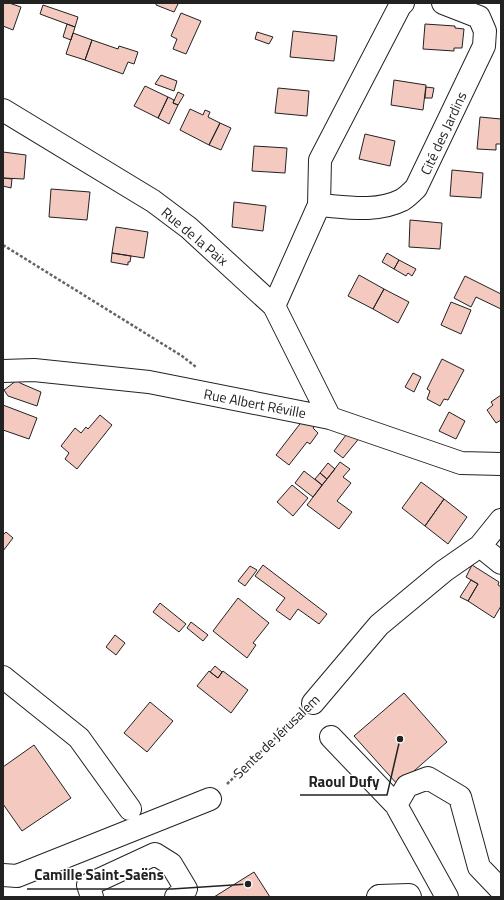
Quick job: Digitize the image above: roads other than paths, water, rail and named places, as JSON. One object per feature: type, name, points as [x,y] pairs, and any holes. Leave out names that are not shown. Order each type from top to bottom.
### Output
[{"type":"street","points":[[274,306],[319,205],[320,160],[401,4],[403,3]]},
{"type":"street","name":"Cité des Jardins","points":[[319,205],[372,209],[391,205],[403,199],[416,188],[484,46],[485,31],[479,17],[443,3]]},
{"type":"street","name":"Rue de la Paix","points":[[3,110],[159,206],[189,228],[274,306],[330,418]]},
{"type":"street","name":"Rue Albert Réville","points":[[3,371],[34,370],[149,382],[330,418],[461,463],[501,464]]},
{"type":"street","name":"Sente de Jérusalem","points":[[313,703],[379,625],[444,571],[480,546],[501,520]]},
{"type":"street","points":[[480,546],[501,563]]},
{"type":"street","points":[[3,677],[79,738],[130,810]]},
{"type":"street","points":[[331,737],[396,805],[447,897]]},
{"type":"street","points":[[396,805],[407,786],[428,778],[460,797],[479,867],[501,890]]},
{"type":"street","points":[[3,875],[18,876],[210,799]]},
{"type":"street","points":[[92,897],[88,885],[155,854],[171,864],[186,889],[176,897]]},
{"type":"street","points":[[378,897],[409,895],[410,897]]},
{"type":"place","name":"Raoul Dufy","points":[[400,739]]},
{"type":"place","name":"Camille Saint-Saëns","points":[[248,884]]}]
